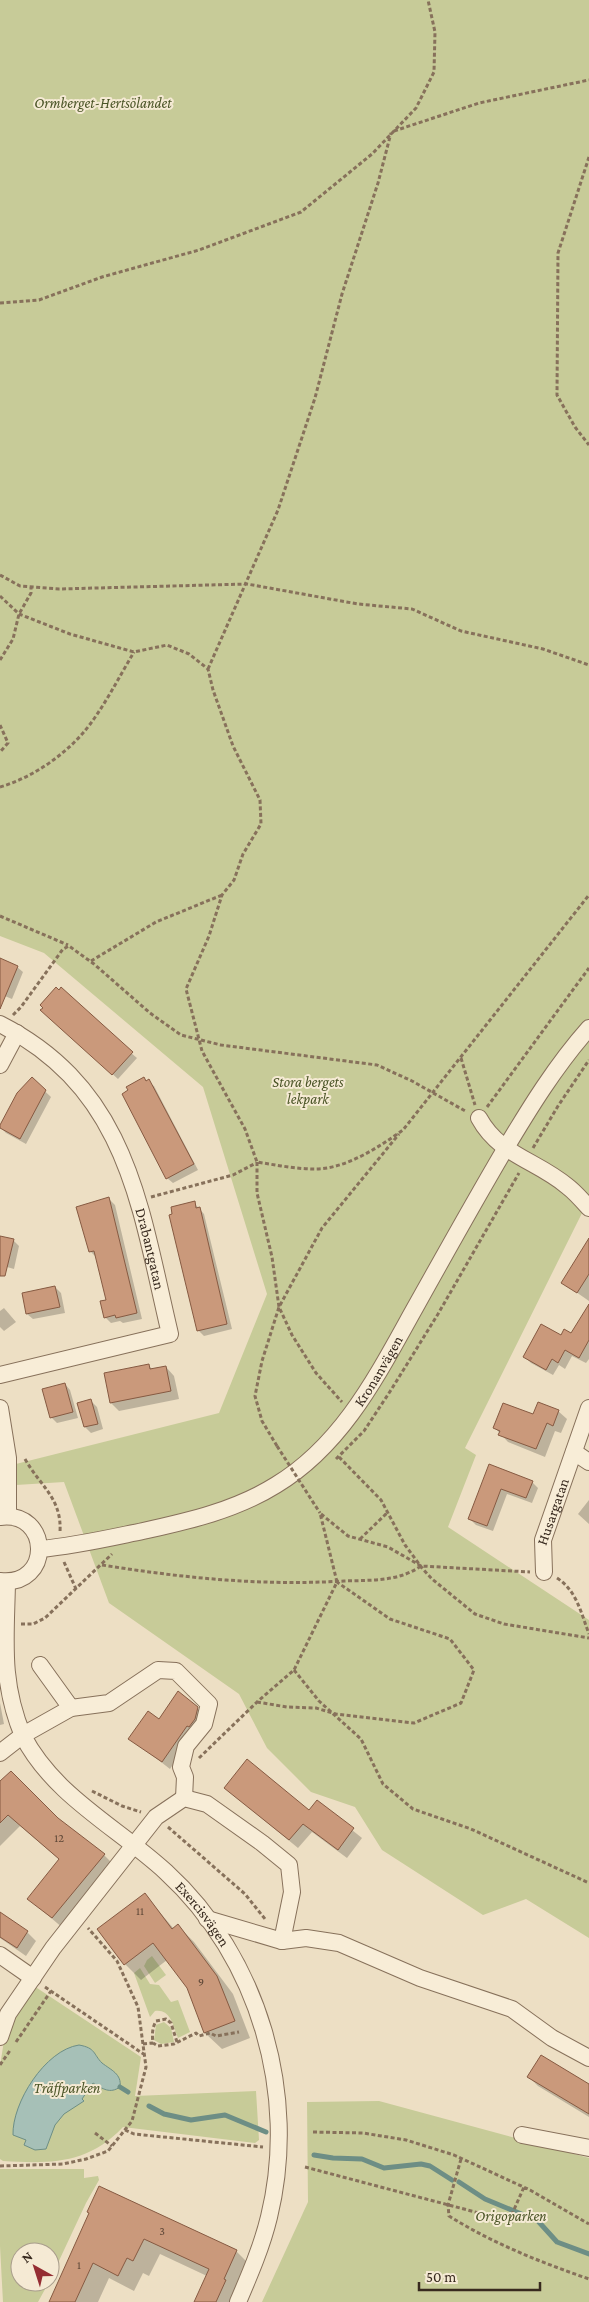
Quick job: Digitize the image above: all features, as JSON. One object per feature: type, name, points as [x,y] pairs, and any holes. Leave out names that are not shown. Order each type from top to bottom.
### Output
[{"type":"street","points":[[0,1065],[7,1028]]},
{"type":"street","name":"Drabantgatan","points":[[0,1375],[170,1334],[138,1199],[119,1146],[91,1100],[52,1059],[7,1028]]},
{"type":"street","name":"Kronanvägen","points":[[40,1549],[60,1547],[179,1523],[250,1500],[277,1485],[322,1450],[352,1413],[384,1362],[505,1149],[538,1096],[589,1028]]},
{"type":"street","points":[[479,1118],[492,1137],[505,1149],[566,1185],[589,1208]]},
{"type":"street","points":[[0,1408],[8,1458],[4,1517],[22,1520],[28,1524],[37,1536],[40,1549],[39,1557],[32,1570],[20,1579],[4,1581]]},
{"type":"street","name":"Husargatan","points":[[544,1572],[543,1540],[589,1408]]},
{"type":"street","points":[[574,1452],[589,1462]]},
{"type":"street","name":"Exercisvägen","points":[[4,1581],[6,1624],[2,1653],[4,1679],[10,1704],[23,1735],[40,1762],[57,1782],[168,1874],[207,1919],[241,1973],[260,2019],[271,2059],[276,2092],[278,2149],[274,2191],[263,2239],[238,2302]]},
{"type":"street","points":[[40,1665],[71,1708]]},
{"type":"street","points":[[0,1753],[23,1735],[71,1708],[109,1703],[158,1670],[176,1671],[208,1704],[204,1724],[186,1746],[182,1767],[185,1777],[184,1798]]},
{"type":"street","points":[[0,2037],[8,2014],[78,1916],[156,1817],[184,1798],[207,1804],[262,1842],[289,1865],[292,1892],[282,1941]]},
{"type":"street","points":[[207,1919],[282,1941],[306,1938],[339,1944],[420,1978],[512,2010],[552,2038],[589,2058]]},
{"type":"street","points":[[0,1955],[32,1978]]},
{"type":"street","points":[[522,2135],[589,2148]]},
{"type":"path","points":[[0,303],[39,300],[102,277],[199,250],[301,212],[372,154],[416,108],[434,72],[435,32],[428,0]]},
{"type":"path","points":[[391,132],[479,104],[589,80]]},
{"type":"path","points":[[364,1432],[352,1413],[316,1373],[292,1335],[279,1307],[272,1257],[257,1193],[257,1162],[245,1129],[208,1064],[192,1017],[186,989],[209,936],[222,895],[234,880],[243,854],[261,824],[260,800],[233,746],[213,690],[208,669],[278,510],[315,398],[342,294],[378,183],[391,132]]},
{"type":"path","points":[[589,157],[558,253],[557,386],[557,395],[574,427],[589,444]]},
{"type":"path","points":[[0,575],[20,586],[31,587],[145,588],[247,584],[307,593],[358,604],[412,609],[461,631],[543,649],[589,665]]},
{"type":"path","points":[[0,660],[12,639],[19,614],[31,593],[31,587]]},
{"type":"path","points":[[0,596],[19,614],[70,634],[134,652],[167,645],[189,654],[208,669]]},
{"type":"path","points":[[0,787],[15,783],[55,759],[83,733],[134,652]]},
{"type":"path","points":[[0,725],[8,743],[0,752]]},
{"type":"path","points":[[91,961],[156,922],[222,895]]},
{"type":"path","points":[[589,895],[461,1058],[322,1228],[279,1307],[262,1361],[255,1396],[262,1421],[320,1512],[348,1536],[388,1547],[421,1566],[518,1573],[544,1572],[568,1585],[576,1598],[589,1634]]},
{"type":"path","points":[[0,916],[69,946],[91,961],[181,1035],[200,1041],[377,1065],[412,1081],[432,1094],[479,1118]]},
{"type":"path","points":[[7,1028],[63,949],[69,946]]},
{"type":"path","points":[[479,1118],[589,968]]},
{"type":"path","points":[[461,1058],[479,1118]]},
{"type":"path","points":[[333,1461],[364,1432],[438,1314],[558,1106],[589,1060]]},
{"type":"path","points":[[138,1199],[233,1175],[257,1162],[294,1168],[320,1169],[346,1162],[376,1149],[403,1130]]},
{"type":"path","points":[[22,1453],[58,1506],[61,1519],[61,1556],[76,1589]]},
{"type":"path","points":[[339,1456],[380,1500],[405,1545],[421,1566],[447,1592],[483,1618],[504,1624],[589,1638]]},
{"type":"path","points":[[298,1487],[305,1482]]},
{"type":"path","points":[[185,1777],[198,1759],[257,1702],[294,1670],[337,1582],[320,1512]]},
{"type":"path","points":[[360,1540],[387,1513]]},
{"type":"path","points":[[6,1624],[33,1624],[41,1620],[117,1551]]},
{"type":"path","points":[[102,1564],[225,1581],[268,1584],[385,1579],[408,1575],[421,1566]]},
{"type":"path","points":[[257,1702],[287,1707],[316,1708],[336,1714],[414,1723],[461,1703],[474,1670],[450,1638],[390,1619],[337,1582]]},
{"type":"path","points":[[294,1670],[319,1701],[336,1714],[360,1739],[383,1784],[413,1809],[471,1829],[589,1882]]},
{"type":"path","points":[[87,1788],[122,1806],[156,1817],[245,1894],[266,1921]]},
{"type":"path","points":[[0,2166],[63,2164],[86,2159],[108,2151],[132,2121],[146,2068],[138,2008],[117,1961],[78,1916]]},
{"type":"path","points":[[32,1978],[145,2055]]},
{"type":"path","points":[[0,2065],[51,1991]]},
{"type":"path","points":[[153,2043],[153,2026],[161,2018],[171,2023],[177,2042]]},
{"type":"path","points":[[143,2044],[153,2043],[158,2046],[168,2046],[196,2033],[200,2036],[210,2033],[216,2036],[239,2032]]},
{"type":"path","points":[[125,2130],[134,2134],[278,2149]]},
{"type":"path","points":[[313,2132],[363,2133],[406,2140],[461,2158],[524,2187],[589,2224]]},
{"type":"path","points":[[95,2133],[112,2146]]},
{"type":"path","points":[[461,2158],[448,2206],[448,2216],[476,2234],[533,2260],[589,2279]]},
{"type":"path","points":[[306,2167],[448,2206],[511,2221],[524,2187]]},
{"type":"green space","points":[[0,0],[589,0],[589,1199],[465,1448],[476,1455],[448,1527],[589,1620],[589,1938],[526,1899],[483,1915],[382,1850],[355,1807],[311,1792],[267,1748],[239,1694],[109,1603],[64,1482],[0,1486],[0,1468],[219,1413],[267,1294],[203,1087],[44,953],[0,936]]},
{"type":"green space","points":[[152,1956],[166,1975],[155,1983],[144,1966]]},
{"type":"green space","points":[[140,1968],[150,1984],[159,1985],[171,2002],[178,2000],[190,2032],[178,2038],[171,2019],[165,2013],[155,2011],[150,2017],[134,1973]]},
{"type":"green space","name":"Träffparken","points":[[34,1986],[141,2057],[135,2096],[256,2091],[259,2140],[255,2143],[123,2127],[96,2148],[68,2159],[37,2162],[3,2161],[0,2159],[0,2066],[6,2028]]},
{"type":"green space","points":[[164,2022],[171,2028],[174,2042],[161,2044],[154,2040],[156,2025]]},
{"type":"green space","name":"Origoparken","points":[[379,2101],[589,2158],[589,2302],[262,2302],[308,2202],[307,2102]]},
{"type":"green space","points":[[0,2169],[84,2169],[84,2178],[98,2176],[99,2180],[60,2259],[60,2242],[10,2242],[10,2292],[44,2292],[38,2302],[3,2302],[0,2246]]},
{"type":"water","points":[[79,2045],[91,2050],[102,2063],[118,2076],[120,2087],[113,2090],[103,2089],[93,2083],[82,2099],[84,2101],[64,2114],[55,2125],[46,2149],[35,2150],[24,2145],[26,2140],[13,2135],[14,2122],[24,2094],[43,2067],[54,2057],[66,2049]]},
{"type":"building","points":[[0,958],[18,966],[0,1009]]},
{"type":"building","points":[[56,987],[59,990],[61,987],[133,1052],[112,1075],[40,1010],[43,1008],[40,1005]]},
{"type":"building","points":[[32,1077],[46,1090],[20,1139],[0,1128],[0,1125],[17,1093]]},
{"type":"building","points":[[144,1077],[146,1081],[149,1079],[194,1164],[166,1179],[122,1094],[128,1090],[126,1087]]},
{"type":"building","points":[[109,1197],[137,1313],[116,1318],[115,1315],[104,1318],[100,1301],[106,1300],[94,1251],[89,1252],[76,1207]]},
{"type":"building","points":[[195,1201],[196,1208],[200,1207],[227,1324],[197,1331],[169,1215],[172,1214],[171,1207]]},
{"type":"building","points":[[0,1236],[14,1239],[5,1276],[0,1276]]},
{"type":"building","points":[[589,1238],[589,1274],[577,1293],[561,1283]]},
{"type":"building","points":[[55,1286],[60,1307],[26,1314],[22,1293]]},
{"type":"building","points":[[589,1304],[589,1340],[579,1358],[565,1350],[558,1363],[552,1359],[546,1370],[523,1357],[541,1324],[561,1335],[564,1329],[571,1333]]},
{"type":"building","points":[[149,1364],[150,1369],[166,1366],[171,1391],[110,1403],[104,1373]]},
{"type":"building","points":[[65,1383],[73,1412],[50,1418],[42,1389]]},
{"type":"building","points":[[91,1399],[98,1424],[84,1427],[77,1403]]},
{"type":"building","points":[[538,1402],[559,1410],[553,1426],[547,1423],[536,1449],[498,1435],[500,1431],[493,1428],[503,1403],[533,1414]]},
{"type":"building","points":[[489,1464],[533,1481],[526,1498],[501,1489],[487,1526],[468,1519]]},
{"type":"building","points":[[178,1691],[198,1707],[195,1719],[189,1727],[187,1726],[162,1762],[128,1739],[148,1711],[159,1719]]},
{"type":"building","points":[[247,1759],[309,1810],[317,1800],[354,1828],[338,1850],[303,1824],[289,1840],[224,1788]]},
{"type":"building","points":[[11,1771],[58,1818],[105,1854],[52,1918],[27,1899],[59,1859],[8,1815],[0,1823],[0,1781]]},
{"type":"building","points":[[145,1893],[172,1929],[178,1924],[217,1976],[235,2021],[204,2033],[187,1988],[153,1943],[124,1965],[97,1929]]},
{"type":"building","points":[[0,1912],[28,1931],[17,1948],[0,1937]]},
{"type":"building","points":[[541,2055],[589,2084],[589,2114],[527,2077]]},
{"type":"building","points":[[99,2186],[237,2250],[216,2302],[194,2302],[209,2269],[144,2239],[133,2261],[127,2258],[118,2276],[93,2263],[75,2302],[49,2302],[53,2292],[60,2292],[60,2278],[89,2213],[87,2212]]},
{"type":"waterway","points":[[120,2087],[128,2092]]},
{"type":"waterway","points":[[149,2106],[164,2114],[191,2120],[225,2115],[266,2132]]},
{"type":"waterway","points":[[314,2155],[362,2159],[384,2168],[421,2164],[430,2166],[452,2180]]},
{"type":"waterway","points":[[459,2182],[485,2199],[538,2221],[557,2242],[589,2254]]},
{"type":"park label","name":"Ormberget-Hertsölandet","points":[[103,103]]},
{"type":"park label","name":"Stora bergets lekpark","points":[[308,1090]]}]
